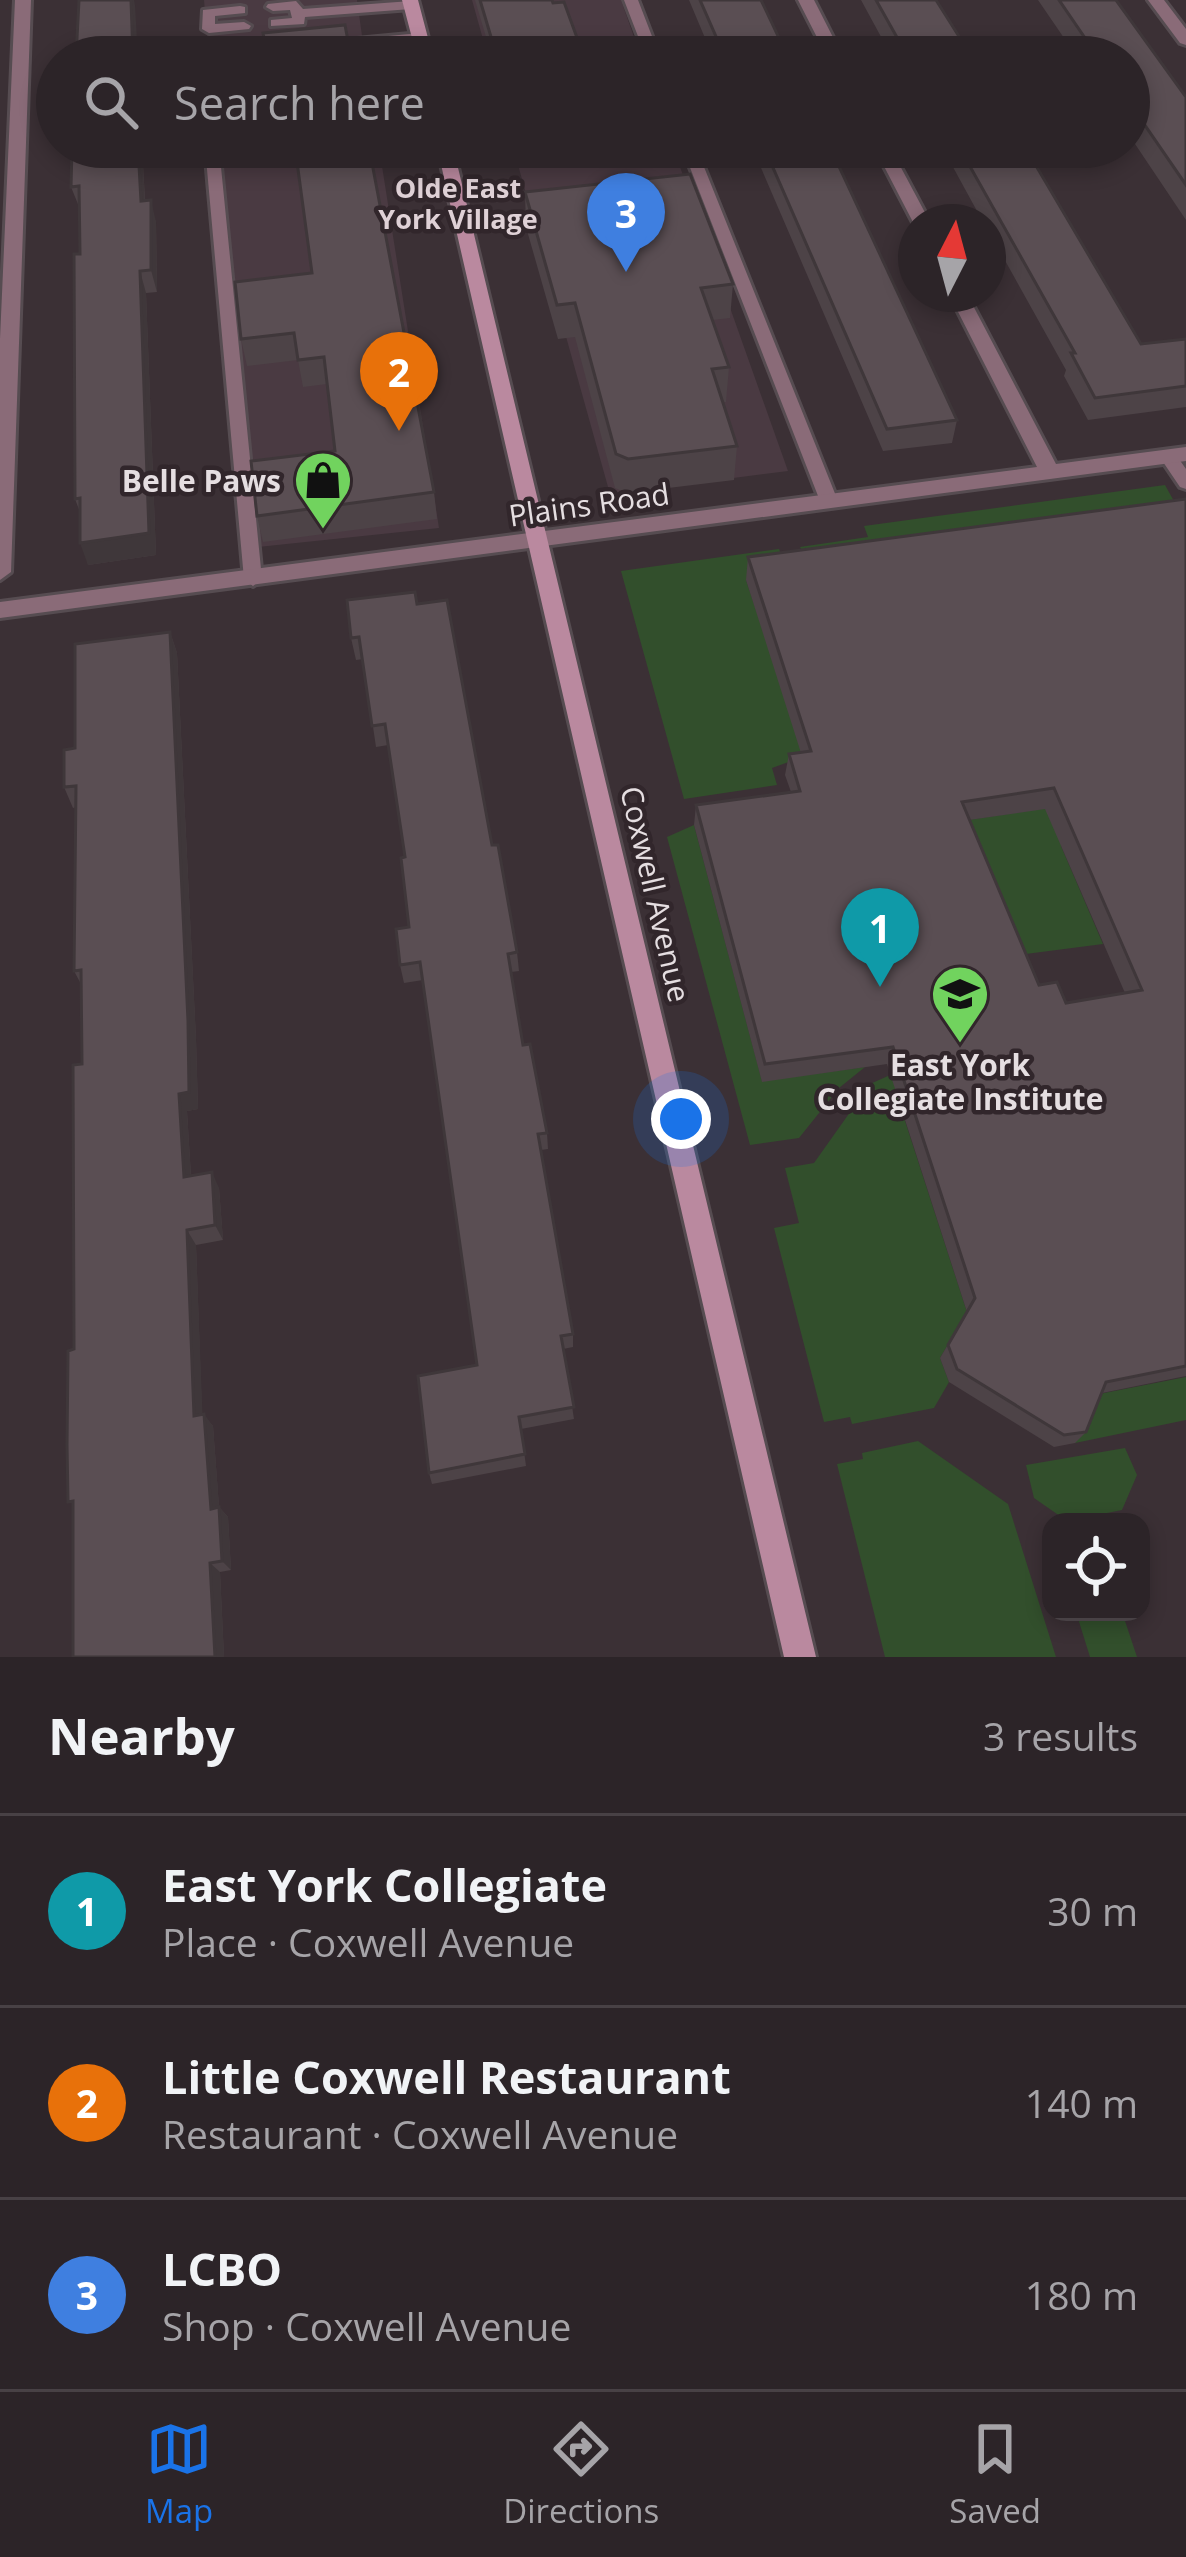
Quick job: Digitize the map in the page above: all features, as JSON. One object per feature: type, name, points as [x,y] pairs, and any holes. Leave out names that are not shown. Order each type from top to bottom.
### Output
[{"type":"main road","points":[[411,3],[420,36]]},
{"type":"main road","name":"Coxwell Avenue","points":[[450,168],[800,1657]]},
{"type":"street","points":[[0,572],[8,172],[23,0]]},
{"type":"street","points":[[806,0],[825,36]]},
{"type":"street","points":[[1156,0],[1186,40]]},
{"type":"street","points":[[893,168],[912,204]]},
{"type":"street","points":[[967,312],[1049,471]]},
{"type":"street","name":"Plains Road","points":[[0,610],[1177,455]]},
{"type":"lane","points":[[631,0],[645,36]]},
{"type":"lane","points":[[274,15],[296,6],[411,3]]},
{"type":"lane","points":[[207,7],[209,28],[242,18]]},
{"type":"lane","points":[[214,168],[253,579]]},
{"type":"lane","points":[[696,168],[829,501]]},
{"type":"lane","points":[[1177,455],[1186,483]]},
{"type":"shaded area","points":[[204,0],[357,0],[362,36],[207,36]]},
{"type":"shaded area","points":[[472,0],[621,0],[634,36],[482,36]]},
{"type":"shaded area","points":[[220,168],[382,168],[439,528],[258,547]]},
{"type":"shaded area","points":[[519,168],[680,168],[788,471],[610,494]]},
{"type":"green space","points":[[1165,485],[1175,503],[813,570],[800,547],[868,537],[864,526]]},
{"type":"green space","points":[[779,549],[788,573],[746,580],[805,756],[772,768],[777,785],[684,799],[621,571]]},
{"type":"green space","points":[[1092,801],[1061,846],[1103,944],[1011,956],[955,822]]},
{"type":"green space","points":[[694,825],[762,1081],[865,1067],[839,1088],[799,1138],[750,1145],[667,837]]},
{"type":"green space","points":[[906,1068],[895,1090],[967,1312],[940,1358],[949,1382],[934,1408],[852,1424],[850,1417],[824,1422],[774,1228],[799,1223],[785,1168],[814,1163],[870,1084]]},
{"type":"green space","points":[[1186,1377],[1186,1420],[1075,1443],[1094,1395]]},
{"type":"green space","points":[[918,1441],[1008,1504],[1056,1657],[885,1657],[837,1464],[863,1459],[862,1453]]},
{"type":"green space","points":[[1125,1448],[1137,1475],[1122,1510],[1056,1513],[1034,1498],[1026,1465]]},
{"type":"green space","points":[[1079,1621],[1125,1621],[1137,1657],[1090,1657]]},
{"type":"building","points":[[79,0],[131,0],[132,36],[77,36]]},
{"type":"building","points":[[480,0],[564,2],[576,36],[491,36]]},
{"type":"building","points":[[700,0],[761,0],[778,36],[716,36]]},
{"type":"building","points":[[876,0],[936,0],[959,36],[896,36]]},
{"type":"building","points":[[1059,0],[1116,0],[1142,36],[1084,36]]},
{"type":"building","points":[[345,25],[347,36],[264,36]]},
{"type":"building","points":[[1150,47],[1186,97],[1186,185],[1150,133]]},
{"type":"building","points":[[71,168],[139,168],[141,201],[151,200],[151,270],[140,271],[149,533],[80,543],[80,498],[75,499],[74,254],[80,254],[79,186],[71,187]]},
{"type":"building","points":[[298,168],[373,168],[434,492],[257,516],[251,461],[335,451],[324,357],[298,360],[294,333],[241,339],[235,282],[312,273]]},
{"type":"building","points":[[773,168],[840,168],[898,293],[898,312],[907,312],[957,420],[887,429]]},
{"type":"building","points":[[971,168],[1037,168],[1141,344],[1186,339],[1186,386],[1095,398],[1071,353],[1075,353],[1006,230],[1006,204],[991,204]]},
{"type":"building","points":[[690,174],[733,284],[701,288],[729,367],[712,369],[737,446],[628,459],[616,454],[575,303],[557,305],[525,192]]},
{"type":"building","name":"East York Collegiate Institute","points":[[1186,499],[1186,1366],[1106,1382],[1086,1432],[1064,1435],[957,1369],[948,1345],[975,1298],[893,1047],[765,1064],[696,805],[800,791],[789,754],[811,751],[748,557]],"holes":[[[1054,788],[1142,990],[1066,1003],[1057,982],[1039,985],[962,802]]]},
{"type":"building","points":[[415,592],[417,604],[447,600],[492,845],[498,845],[517,952],[508,954],[523,1045],[530,1044],[547,1133],[538,1134],[573,1334],[561,1336],[574,1407],[519,1417],[525,1454],[429,1473],[418,1376],[477,1365],[420,962],[400,965],[396,929],[409,927],[401,858],[405,857],[385,724],[372,726],[359,637],[351,638],[347,600]]},
{"type":"building","points":[[170,632],[188,1021],[189,1092],[179,1094],[184,1177],[212,1172],[215,1225],[187,1230],[194,1416],[204,1414],[211,1509],[219,1507],[222,1561],[210,1563],[215,1657],[73,1657],[68,1351],[74,1349],[73,1065],[82,1064],[81,970],[74,971],[76,786],[64,787],[64,750],[75,748],[75,644]]},
{"type":"place","name":"LCBO","points":[[626,272]]},
{"type":"place","name":"Little Coxwell Restaurant","points":[[399,431]]},
{"type":"place","name":"Belle Paws","points":[[323,531]]},
{"type":"place","name":"East York Collegiate","points":[[880,987]]},
{"type":"place","name":"East York Collegiate Institute","points":[[960,1045]]},
{"type":"district","name":"Olde East York Village","points":[[458,202]]}]
